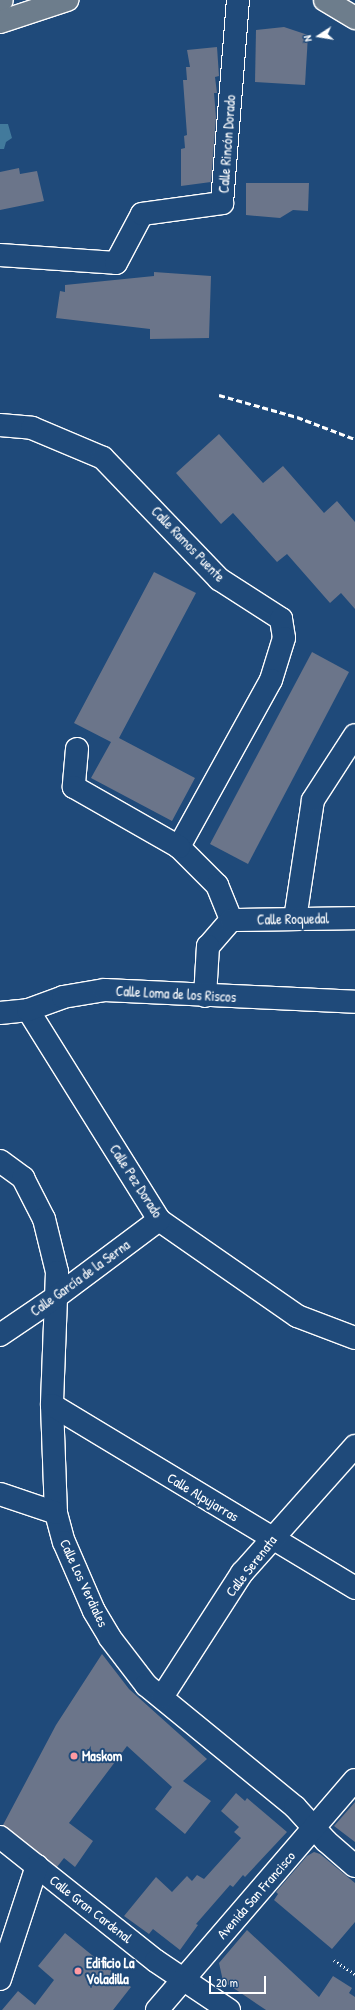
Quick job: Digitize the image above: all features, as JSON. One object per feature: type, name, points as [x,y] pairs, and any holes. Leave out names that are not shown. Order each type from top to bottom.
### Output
[{"type":"main road","points":[[0,22],[67,0]]},
{"type":"main road","points":[[325,0],[355,18]]},
{"type":"street","name":"Calle Rincón Dorado","points":[[0,255],[116,262],[142,214],[222,203],[238,0]]},
{"type":"street","name":"Calle Ramos Puente","points":[[0,425],[32,428],[103,458],[220,579],[281,619],[284,638],[271,680],[179,847]]},
{"type":"street","points":[[295,919],[313,800],[355,735]]},
{"type":"street","points":[[77,749],[74,787],[179,847],[217,885],[231,920],[208,946],[205,996]]},
{"type":"street","name":"Calle Roquedal","points":[[231,920],[355,918]]},
{"type":"street","name":"Calle Loma de los Riscos","points":[[0,1013],[28,1010],[63,997],[105,990],[355,1002]]},
{"type":"street","name":"Calle Pez Dorado","points":[[28,1010],[159,1220],[297,1316],[355,1338]]},
{"type":"street","name":"Calle Los Verdiales","points":[[0,1161],[23,1178],[44,1219],[58,1272],[52,1405],[56,1512],[64,1542],[94,1611],[136,1673],[146,1685],[295,1807],[313,1828],[355,1866]]},
{"type":"street","name":"Calle García de la Serna","points":[[0,1335],[56,1297],[159,1220]]},
{"type":"street","name":"Calle Alpujarras","points":[[52,1405],[355,1588]]},
{"type":"street","name":"Calle Serenata","points":[[162,1697],[242,1573],[271,1538],[355,1446]]},
{"type":"street","points":[[0,1494],[56,1512]]},
{"type":"street","name":"Avenida San Francisco","points":[[157,2010],[355,1780]]},
{"type":"street","name":"Calle Gran Cardenal","points":[[0,1837],[183,1980],[229,2010]]},
{"type":"street","points":[[0,1979],[37,1866]]},
{"type":"path","points":[[334,1960],[355,1974]]},
{"type":"water","points":[[0,124],[8,124],[12,138],[6,142],[4,149],[0,149]]},
{"type":"building","points":[[284,27],[308,35],[305,85],[255,82],[256,30]]},
{"type":"building","points":[[217,47],[219,76],[215,77],[217,93],[214,93],[216,117],[211,182],[181,186],[181,149],[185,148],[184,136],[187,135],[183,80],[187,80],[186,67],[190,67],[187,50]]},
{"type":"building","points":[[19,168],[20,174],[37,171],[44,201],[0,210],[0,172]]},
{"type":"building","points":[[246,183],[309,183],[308,211],[293,210],[280,218],[246,215]]},
{"type":"building","points":[[154,272],[211,276],[209,338],[150,339],[150,329],[56,318],[60,291],[65,292],[65,285],[154,276]]},
{"type":"building","points":[[219,434],[263,483],[283,466],[324,513],[337,501],[355,522],[355,609],[341,593],[330,603],[287,554],[277,562],[233,513],[221,524],[176,473]]},
{"type":"building","points":[[154,572],[196,593],[119,738],[195,778],[172,821],[91,778],[111,742],[74,723]]},
{"type":"building","points":[[312,652],[349,672],[248,864],[210,844]]},
{"type":"building","name":"Maskom","points":[[102,1654],[129,1689],[207,1759],[183,1781],[211,1801],[185,1834],[155,1809],[172,1787],[127,1746],[69,1823],[93,1841],[75,1867],[64,1858],[57,1867],[3,1825],[56,1725]]},
{"type":"building","points":[[236,1793],[245,1801],[247,1798],[287,1832],[245,1877],[243,1875],[233,1887],[230,1885],[196,1924],[198,1925],[180,1950],[153,1929],[149,1934],[124,1916],[156,1877],[172,1892],[187,1876],[192,1881],[197,1875],[204,1879],[241,1838],[234,1832],[239,1827],[221,1811]]},
{"type":"building","points":[[355,1802],[355,1842],[334,1826]]},
{"type":"building","points":[[314,1852],[320,1854],[355,1883],[355,1922],[332,1949],[274,1900],[278,1894],[276,1892],[307,1856]]},
{"type":"building","points":[[247,1930],[319,1997],[333,1976],[352,1988],[349,1993],[355,1997],[355,2010],[266,2010],[223,1981],[219,1963]]},
{"type":"building","name":"Edificio La Voladilla","points":[[65,1933],[131,1987],[113,2010],[2,2010],[18,1991],[35,2005],[54,1980],[38,1966]]},
{"type":"railway","points":[[219,395],[297,417],[355,439]]},
{"type":"place","name":"Maskom","points":[[74,1756]]},
{"type":"place","name":"Edificio La Voladilla","points":[[78,1971]]}]
